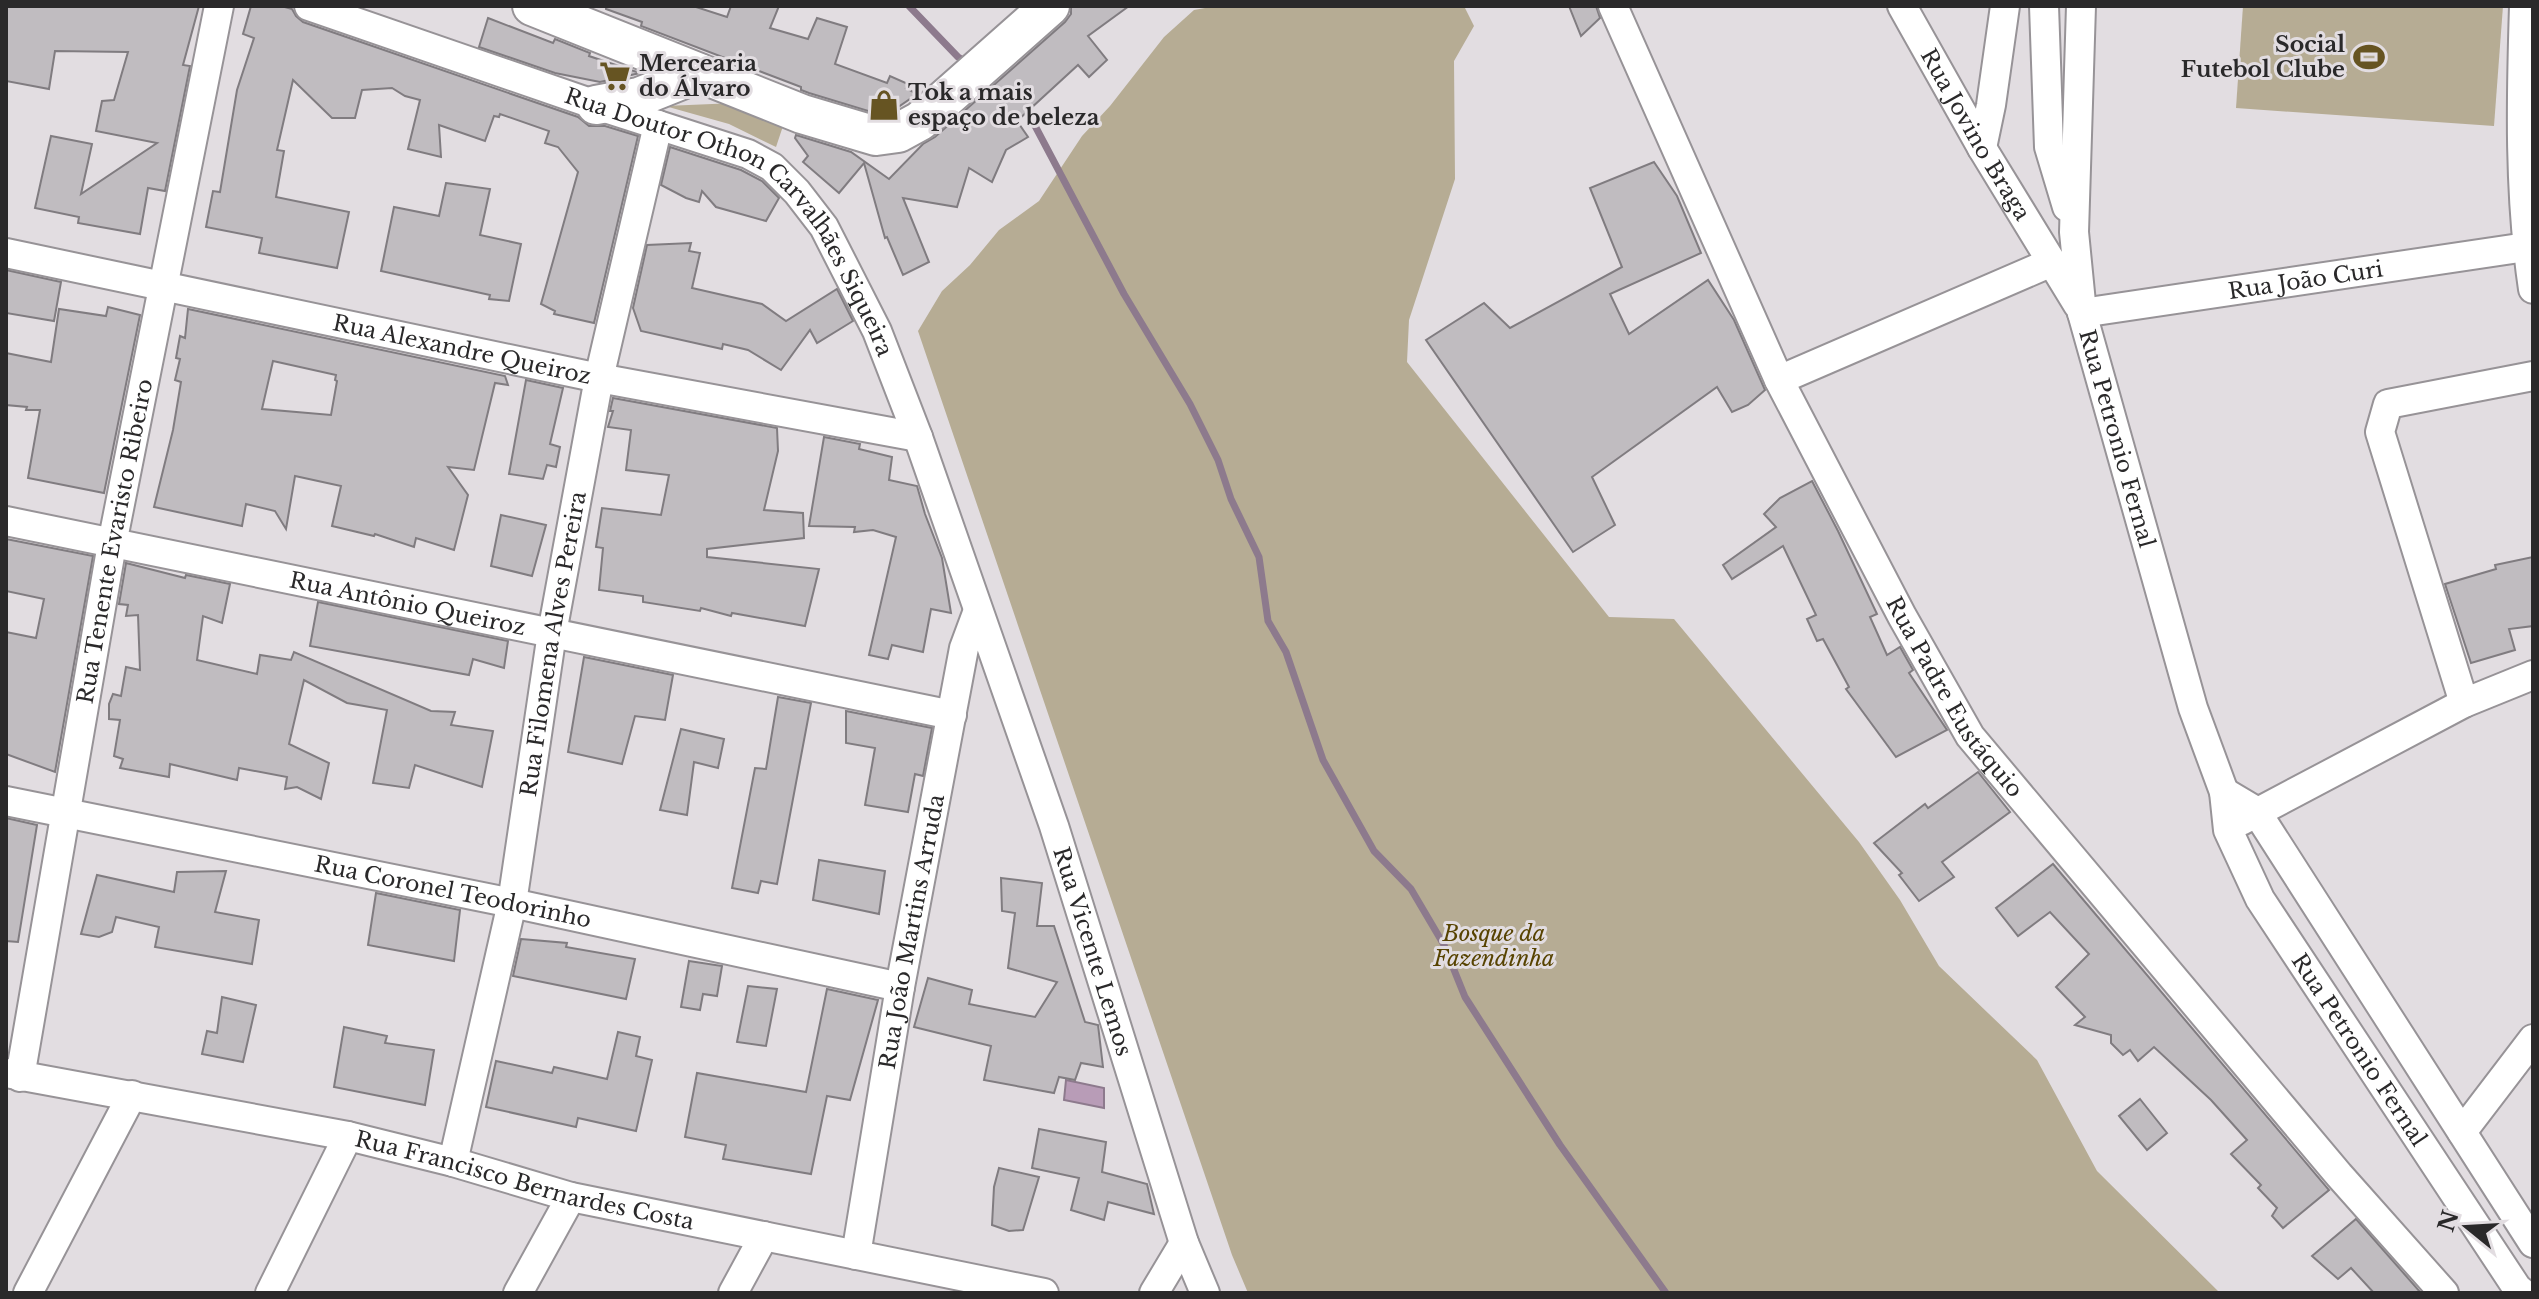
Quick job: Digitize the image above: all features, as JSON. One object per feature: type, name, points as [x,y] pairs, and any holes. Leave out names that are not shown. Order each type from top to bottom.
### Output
[{"type":"street","name":"Rua Tenente Evaristo Ribeiro","points":[[13,1075],[65,813],[112,544],[219,6]]},
{"type":"street","name":"Rua Doutor Othon Carvalhães Siqueira","points":[[309,6],[748,154],[772,167],[797,192],[824,227],[877,331],[918,437],[977,613]]},
{"type":"street","points":[[532,6],[802,114],[876,136],[898,133],[920,121],[1050,6]]},
{"type":"street","name":"Rua Padre Eustáquio","points":[[1613,6],[1779,380],[1902,616],[1970,736],[2329,1162],[2444,1293]]},
{"type":"street","name":"Rua Jovino Braga","points":[[1902,6],[1982,148],[2052,262]]},
{"type":"street","points":[[1982,148],[2005,6]]},
{"type":"street","name":"Rua Petronio Fernal","points":[[2044,6],[2049,147],[2074,232]]},
{"type":"street","name":"Rua Petronio Fernal","points":[[2081,6],[2074,232],[2082,313],[2193,708],[2224,792],[2228,830],[2260,899],[2523,1293]]},
{"type":"street","points":[[2524,6],[2520,128],[2532,281]]},
{"type":"street","points":[[596,105],[639,97],[699,73]]},
{"type":"street","name":"Rua Filomena Alves Pereira","points":[[453,1162],[512,903],[552,633],[599,378],[658,125]]},
{"type":"street","name":"Rua João Curi","points":[[2082,313],[2530,246]]},
{"type":"street","name":"Rua Alexandre Queiroz","points":[[6,253],[599,378],[918,437]]},
{"type":"street","points":[[1779,380],[2052,262]]},
{"type":"street","name":"Rua Petronio Fernal","points":[[2052,262],[2082,313]]},
{"type":"street","points":[[2464,703],[2380,432],[2388,404],[2533,376]]},
{"type":"street","name":"Rua Antônio Queiroz","points":[[6,521],[952,715]]},
{"type":"street","name":"Rua João Martins Arruda","points":[[856,1255],[900,987],[964,648],[977,613]]},
{"type":"street","name":"Rua Vicente Lemos","points":[[977,613],[1054,826],[1184,1243],[1205,1293]]},
{"type":"street","points":[[2228,830],[2256,811],[2464,703],[2533,675]]},
{"type":"street","name":"Rua Petronio Fernal","points":[[2224,792],[2256,811],[2462,1132],[2526,1212],[2533,1243]]},
{"type":"street","name":"Rua Coronel Teodorinho","points":[[6,801],[512,903],[900,987]]},
{"type":"street","points":[[2462,1132],[2533,1039]]},
{"type":"street","name":"Rua Francisco Bernardes Costa","points":[[13,1075],[348,1136],[453,1162],[571,1197],[856,1255],[953,1285],[1044,1293]]},
{"type":"street","points":[[28,1293],[132,1095]]},
{"type":"street","points":[[270,1293],[348,1136]]},
{"type":"street","points":[[518,1293],[571,1197]]},
{"type":"street","points":[[733,1293],[764,1236]]},
{"type":"street","points":[[1154,1293],[1184,1243]]},
{"type":"green space","name":"Bosque da Fazendinha","points":[[1216,6],[1464,6],[1474,26],[1454,61],[1455,179],[1409,320],[1407,362],[1609,617],[1674,619],[1859,842],[1900,900],[1939,966],[2037,1060],[2097,1171],[2220,1293],[1248,1293],[1232,1255],[918,331],[942,291],[970,265],[999,230],[1039,201],[1082,136],[1110,106],[1164,37],[1194,10]]},
{"type":"green space","name":"Social Futebol Clube","points":[[2243,6],[2503,6],[2494,126],[2236,108]]},
{"type":"green space","points":[[736,103],[784,123],[776,147],[729,124],[665,106]]},
{"type":"shaded area","points":[[1066,1080],[1104,1088],[1104,1108],[1064,1100]]},
{"type":"building","points":[[6,6],[199,6],[183,65],[190,66],[165,191],[148,188],[140,234],[78,223],[79,217],[35,208],[51,136],[92,144],[81,194],[157,143],[96,131],[102,101],[114,100],[128,52],[55,51],[49,89],[6,81]]},
{"type":"building","points":[[251,6],[292,9],[303,22],[578,117],[589,126],[605,126],[638,136],[594,323],[554,314],[555,311],[541,304],[578,172],[558,147],[545,143],[549,131],[500,114],[499,117],[494,116],[485,141],[439,125],[441,157],[408,149],[420,100],[392,88],[362,90],[355,118],[332,118],[293,80],[277,150],[284,151],[276,197],[349,212],[337,268],[259,253],[262,238],[206,227],[213,191],[220,192],[237,90],[254,38],[243,34]]},
{"type":"building","points":[[606,6],[693,6],[727,17],[731,6],[779,6],[770,28],[808,39],[817,18],[847,27],[835,64],[887,83],[890,76],[908,84],[906,88],[917,94],[891,112],[878,114],[801,90],[801,87],[641,26],[642,22],[606,9]]},
{"type":"building","points":[[1071,6],[1129,6],[1088,36],[1107,60],[1089,77],[1078,65],[1017,121],[1028,137],[1006,150],[992,182],[969,168],[957,207],[903,198],[929,262],[903,275],[885,238],[864,163],[839,193],[803,162],[808,156],[796,135],[851,152],[889,179],[923,144],[935,137],[1065,22],[1071,14]]},
{"type":"building","points":[[1569,6],[1596,6],[1600,18],[1581,36]]},
{"type":"building","points":[[488,18],[553,43],[555,39],[590,53],[589,56],[640,73],[600,82],[555,73],[479,47]]},
{"type":"building","points":[[670,147],[741,170],[762,181],[779,198],[766,221],[716,207],[702,191],[699,202],[661,185]]},
{"type":"building","points":[[1654,162],[1677,196],[1701,253],[1610,294],[1629,334],[1708,280],[1734,320],[1765,390],[1748,405],[1732,412],[1717,387],[1592,477],[1615,525],[1573,552],[1426,340],[1484,303],[1510,328],[1622,267],[1590,188]]},
{"type":"building","points":[[446,183],[490,189],[480,235],[521,244],[509,301],[489,299],[490,295],[381,271],[394,207],[439,216]]},
{"type":"building","points":[[691,243],[689,251],[700,253],[692,288],[762,304],[786,321],[837,289],[853,321],[817,343],[810,330],[781,370],[748,350],[723,344],[722,349],[641,331],[633,308],[647,245]]},
{"type":"building","points":[[6,270],[61,282],[54,321],[6,313]]},
{"type":"building","points":[[108,307],[140,315],[104,493],[28,478],[40,410],[6,405],[6,353],[51,362],[59,309],[106,316]]},
{"type":"building","points":[[188,309],[505,376],[508,385],[495,383],[474,470],[448,467],[468,495],[454,550],[416,538],[414,547],[375,534],[332,526],[341,486],[295,476],[286,529],[275,511],[246,504],[242,526],[154,507],[181,382],[175,380],[180,359],[176,358],[180,336],[185,338]],"holes":[[[273,361],[336,375],[331,415],[262,409]]]},
{"type":"building","points":[[526,380],[563,388],[550,444],[560,447],[556,467],[547,465],[543,479],[509,474]]},
{"type":"building","points":[[613,398],[777,428],[778,451],[764,510],[803,513],[804,538],[707,549],[707,557],[819,569],[805,626],[732,613],[731,616],[701,608],[700,611],[643,602],[643,596],[599,590],[603,548],[596,547],[602,508],[661,515],[669,475],[626,470],[631,430],[608,427]]},
{"type":"building","points":[[824,437],[860,444],[859,449],[892,457],[889,480],[917,486],[942,558],[951,613],[931,609],[923,652],[892,645],[888,659],[869,655],[896,537],[873,530],[854,532],[855,527],[809,526]]},
{"type":"building","points":[[1812,481],[1877,614],[1870,617],[1887,655],[1900,647],[1913,670],[1909,673],[1947,730],[1896,757],[1846,689],[1849,687],[1823,639],[1817,641],[1807,619],[1816,615],[1783,546],[1732,579],[1723,565],[1776,527],[1764,514],[1780,498]]},
{"type":"building","points":[[501,515],[546,525],[532,576],[491,566]]},
{"type":"building","points":[[6,539],[93,556],[55,772],[6,754],[6,632],[36,638],[44,599],[6,591]]},
{"type":"building","points":[[2533,557],[2533,626],[2509,629],[2515,650],[2471,663],[2445,584],[2496,569],[2495,565]]},
{"type":"building","points":[[126,563],[185,578],[186,575],[230,584],[222,623],[203,616],[197,660],[257,674],[260,655],[291,660],[294,652],[431,711],[455,712],[451,725],[493,731],[482,787],[415,765],[409,788],[373,783],[387,710],[347,703],[304,680],[289,744],[329,763],[321,799],[297,787],[285,789],[287,777],[239,768],[237,780],[170,764],[169,777],[120,768],[123,759],[114,756],[120,720],[109,719],[109,704],[113,694],[121,696],[126,667],[140,670],[138,615],[126,616],[128,605],[119,604]]},
{"type":"building","points":[[318,602],[508,641],[504,668],[473,659],[469,675],[310,646]]},
{"type":"building","points":[[584,657],[673,675],[665,720],[635,716],[622,764],[568,752]]},
{"type":"building","points":[[778,697],[811,703],[777,884],[761,881],[758,893],[732,888],[755,768],[766,769]]},
{"type":"building","points":[[846,711],[932,728],[923,776],[915,774],[908,812],[865,805],[875,748],[846,743]]},
{"type":"building","points":[[681,729],[724,739],[718,768],[694,762],[687,815],[660,810]]},
{"type":"building","points":[[1978,772],[2010,812],[1942,862],[1954,877],[1919,901],[1899,875],[1902,873],[1874,843],[1925,804],[1928,808]]},
{"type":"building","points":[[6,818],[37,825],[18,942],[6,941]]},
{"type":"building","points":[[819,860],[885,871],[879,914],[813,900]]},
{"type":"building","points":[[2053,864],[2329,1190],[2283,1228],[2272,1216],[2277,1208],[2258,1188],[2261,1185],[2231,1154],[2247,1140],[2211,1100],[2154,1047],[2138,1061],[2130,1050],[2123,1055],[2111,1043],[2111,1035],[2075,1025],[2085,1017],[2056,987],[2089,954],[2050,912],[2018,936],[1996,908]]},
{"type":"building","points":[[226,871],[215,912],[259,920],[252,964],[155,947],[159,927],[116,917],[112,932],[99,937],[81,934],[97,875],[174,892],[177,872]]},
{"type":"building","points":[[1001,878],[1042,883],[1037,926],[1054,926],[1085,1022],[1098,1025],[1103,1067],[1081,1063],[1075,1080],[1059,1077],[1054,1093],[984,1080],[991,1046],[914,1027],[928,978],[972,990],[969,1004],[1035,1017],[1057,982],[1008,968],[1015,913],[1002,911]]},
{"type":"building","points":[[376,893],[460,910],[454,961],[368,945]]},
{"type":"building","points":[[521,939],[567,943],[566,947],[635,959],[626,999],[513,976]]},
{"type":"building","points":[[689,961],[722,966],[717,996],[703,994],[700,1010],[681,1007]]},
{"type":"building","points":[[748,986],[777,989],[766,1046],[737,1042]]},
{"type":"building","points":[[827,989],[878,1000],[850,1100],[827,1096],[811,1174],[723,1159],[726,1145],[685,1137],[697,1073],[806,1092]]},
{"type":"building","points":[[222,997],[256,1005],[243,1062],[202,1054],[207,1031],[217,1033]]},
{"type":"building","points":[[344,1027],[387,1036],[385,1043],[434,1050],[425,1105],[334,1087]]},
{"type":"building","points":[[618,1032],[640,1037],[636,1056],[652,1060],[636,1131],[578,1118],[576,1127],[486,1107],[496,1061],[552,1073],[554,1067],[607,1079]]},
{"type":"building","points":[[2140,1099],[2167,1133],[2147,1150],[2119,1116]]},
{"type":"building","points":[[1039,1129],[1106,1142],[1102,1172],[1147,1184],[1154,1214],[1108,1202],[1104,1220],[1071,1210],[1079,1178],[1032,1168]]},
{"type":"building","points":[[999,1168],[1039,1177],[1023,1230],[1009,1231],[992,1225],[994,1187]]},
{"type":"building","points":[[2356,1219],[2421,1293],[2374,1293],[2351,1268],[2338,1279],[2312,1256]]},
{"type":"waterway","points":[[909,6],[966,62]]},
{"type":"waterway","points":[[1024,105],[1124,294],[1190,404],[1218,460],[1231,499],[1259,557],[1268,621],[1286,652],[1323,760],[1374,851],[1411,889],[1444,945],[1465,997],[1560,1145],[1666,1293]]},
{"type":"place","name":"Social Futebol Clube","points":[[2369,57]]},
{"type":"place","name":"Mercearia do Álvaro","points":[[615,76]]},
{"type":"place","name":"Tok a mais espaço de beleza","points":[[884,105]]}]
